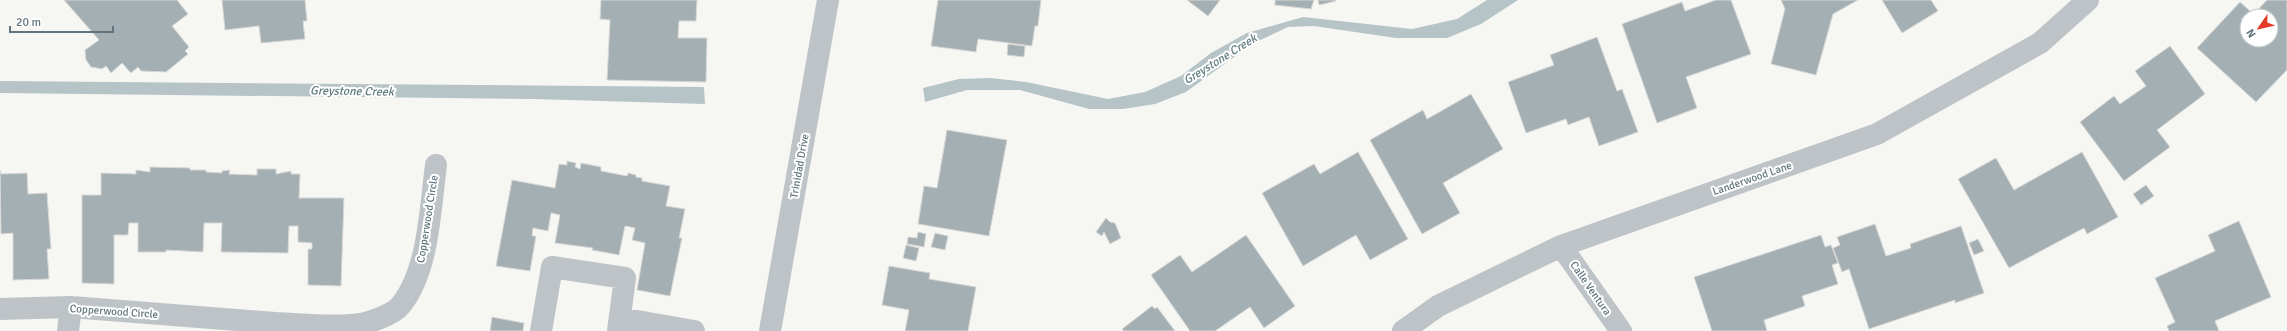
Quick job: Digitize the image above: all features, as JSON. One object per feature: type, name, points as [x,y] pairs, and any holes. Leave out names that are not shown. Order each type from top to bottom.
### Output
[{"type":"street","name":"Trinidad Drive","points":[[770,331],[828,0]]},
{"type":"street","name":"Landerwood Lane","points":[[1402,331],[1438,306],[1561,246],[1877,134],[2040,43],[2088,0]]},
{"type":"street","name":"Copperwood Circle","points":[[0,309],[71,307],[274,327],[352,326],[376,320],[400,307],[413,286],[422,260],[436,166]]},
{"type":"street","name":"Calle Ventura","points":[[1561,246],[1621,331]]},
{"type":"street","points":[[541,331],[552,267],[625,278],[619,324],[694,331]]},
{"type":"street","points":[[68,331],[71,307]]},
{"type":"water","name":"Greystone Creek","points":[[1487,0],[1518,0],[1481,24],[1447,38],[1396,38],[1314,26],[1288,27],[1252,44],[1186,92],[1155,104],[1123,109],[1089,109],[1020,90],[967,90],[925,102],[923,88],[959,79],[990,78],[1026,82],[1108,99],[1145,92],[1181,76],[1211,53],[1247,33],[1303,17],[1412,29],[1457,19]]},
{"type":"water","name":"Greystone Creek","points":[[0,81],[704,87],[705,104],[534,99],[0,93]]},
{"type":"building","points":[[64,0],[177,0],[188,14],[172,26],[189,47],[185,51],[188,54],[166,72],[141,71],[138,67],[131,73],[122,63],[111,73],[106,66],[102,69],[91,67],[86,60],[85,50],[99,40]]},
{"type":"building","points":[[222,0],[305,0],[307,21],[303,21],[305,39],[261,43],[259,26],[225,30]]},
{"type":"building","points":[[601,0],[697,0],[696,21],[679,21],[678,38],[707,38],[706,82],[607,80],[610,20],[600,19]]},
{"type":"building","points":[[938,0],[1041,0],[1038,26],[1035,26],[1032,46],[978,39],[976,52],[931,46]]},
{"type":"building","points":[[1187,0],[1220,0],[1208,16]]},
{"type":"building","points":[[1275,0],[1314,0],[1311,9],[1275,5]]},
{"type":"building","points":[[1318,0],[1335,0],[1336,1],[1319,5]]},
{"type":"building","points":[[1716,0],[1731,0],[1751,54],[1686,77],[1697,108],[1657,123],[1622,24],[1682,2],[1685,11]]},
{"type":"building","points":[[1781,0],[1858,0],[1833,14],[1816,75],[1771,64],[1785,9]]},
{"type":"building","points":[[1882,0],[1931,0],[1938,11],[1902,33]]},
{"type":"building","points":[[2267,0],[2287,0],[2287,70],[2256,102],[2197,48],[2240,2],[2247,8],[2239,8],[2239,48],[2279,48],[2279,8],[2260,8]]},
{"type":"building","points":[[1597,37],[1617,91],[1622,89],[1638,132],[1599,146],[1589,117],[1568,125],[1566,119],[1526,133],[1508,82],[1554,65],[1550,55]]},
{"type":"building","points":[[1008,44],[1025,46],[1024,57],[1007,55]]},
{"type":"building","points":[[2170,46],[2205,94],[2157,130],[2170,147],[2124,181],[2080,122],[2114,96],[2120,104],[2146,86],[2135,71]]},
{"type":"building","points":[[1471,94],[1503,149],[1443,183],[1460,213],[1422,234],[1370,140],[1423,110],[1427,119]]},
{"type":"building","points":[[947,130],[1007,140],[989,236],[918,224],[924,186],[937,188]]},
{"type":"building","points":[[1358,152],[1408,239],[1370,260],[1356,235],[1303,266],[1262,193],[1314,164],[1320,174]]},
{"type":"building","points":[[2082,152],[2118,217],[2087,234],[2084,228],[2009,268],[1958,179],[1996,158],[2014,190]]},
{"type":"building","points":[[567,161],[576,163],[575,167],[580,169],[581,163],[601,167],[601,171],[627,176],[628,173],[642,178],[642,181],[670,186],[666,206],[685,209],[679,238],[682,238],[670,296],[637,290],[645,243],[632,240],[635,228],[625,226],[619,255],[592,250],[593,248],[555,243],[560,215],[551,213],[548,231],[533,228],[532,236],[536,236],[530,271],[496,266],[512,180],[555,188],[559,164],[567,165]]},
{"type":"building","points":[[150,167],[190,168],[190,170],[206,170],[206,172],[222,173],[222,171],[230,170],[229,174],[257,175],[257,169],[276,169],[276,174],[291,171],[291,174],[300,174],[299,198],[344,198],[341,286],[308,285],[308,249],[312,249],[312,243],[298,242],[298,226],[289,226],[288,253],[221,252],[222,223],[204,223],[203,252],[166,250],[166,252],[138,252],[138,223],[129,223],[128,235],[114,235],[114,284],[82,283],[82,195],[101,195],[101,173],[136,174],[136,170],[150,172]]},
{"type":"building","points":[[0,170],[1,174],[27,173],[28,194],[47,193],[51,249],[47,249],[49,279],[13,280],[13,233],[1,234]]},
{"type":"building","points":[[2146,185],[2154,196],[2141,205],[2133,194]]},
{"type":"building","points":[[1106,218],[1110,222],[1115,223],[1121,238],[1110,244],[1104,232],[1102,236],[1096,232]]},
{"type":"building","points":[[2239,221],[2271,297],[2215,321],[2219,331],[2169,331],[2167,326],[2175,322],[2155,278],[2215,251],[2208,235]]},
{"type":"building","points":[[1875,224],[1886,256],[1911,248],[1910,244],[1961,226],[1984,293],[1955,303],[1955,300],[1869,329],[1849,269],[1842,272],[1833,248],[1840,245],[1837,237]]},
{"type":"building","points":[[918,232],[926,234],[924,247],[907,244],[908,237],[917,238]]},
{"type":"building","points":[[935,233],[948,236],[945,250],[931,247]]},
{"type":"building","points":[[1246,235],[1295,306],[1264,328],[1250,307],[1215,331],[1190,331],[1151,275],[1180,255],[1192,272]]},
{"type":"building","points":[[1821,235],[1825,247],[1831,245],[1838,263],[1832,265],[1838,284],[1802,296],[1805,306],[1764,320],[1767,331],[1712,331],[1694,277]]},
{"type":"building","points":[[1978,239],[1984,251],[1974,255],[1969,243]]},
{"type":"building","points":[[906,245],[919,248],[916,261],[903,258]]},
{"type":"building","points":[[889,266],[930,273],[929,279],[976,287],[968,331],[905,331],[909,310],[882,305]]},
{"type":"building","points":[[1152,306],[1155,309],[1157,307],[1175,331],[1124,331],[1122,329]]},
{"type":"building","points":[[492,317],[524,323],[523,331],[490,331]]}]
